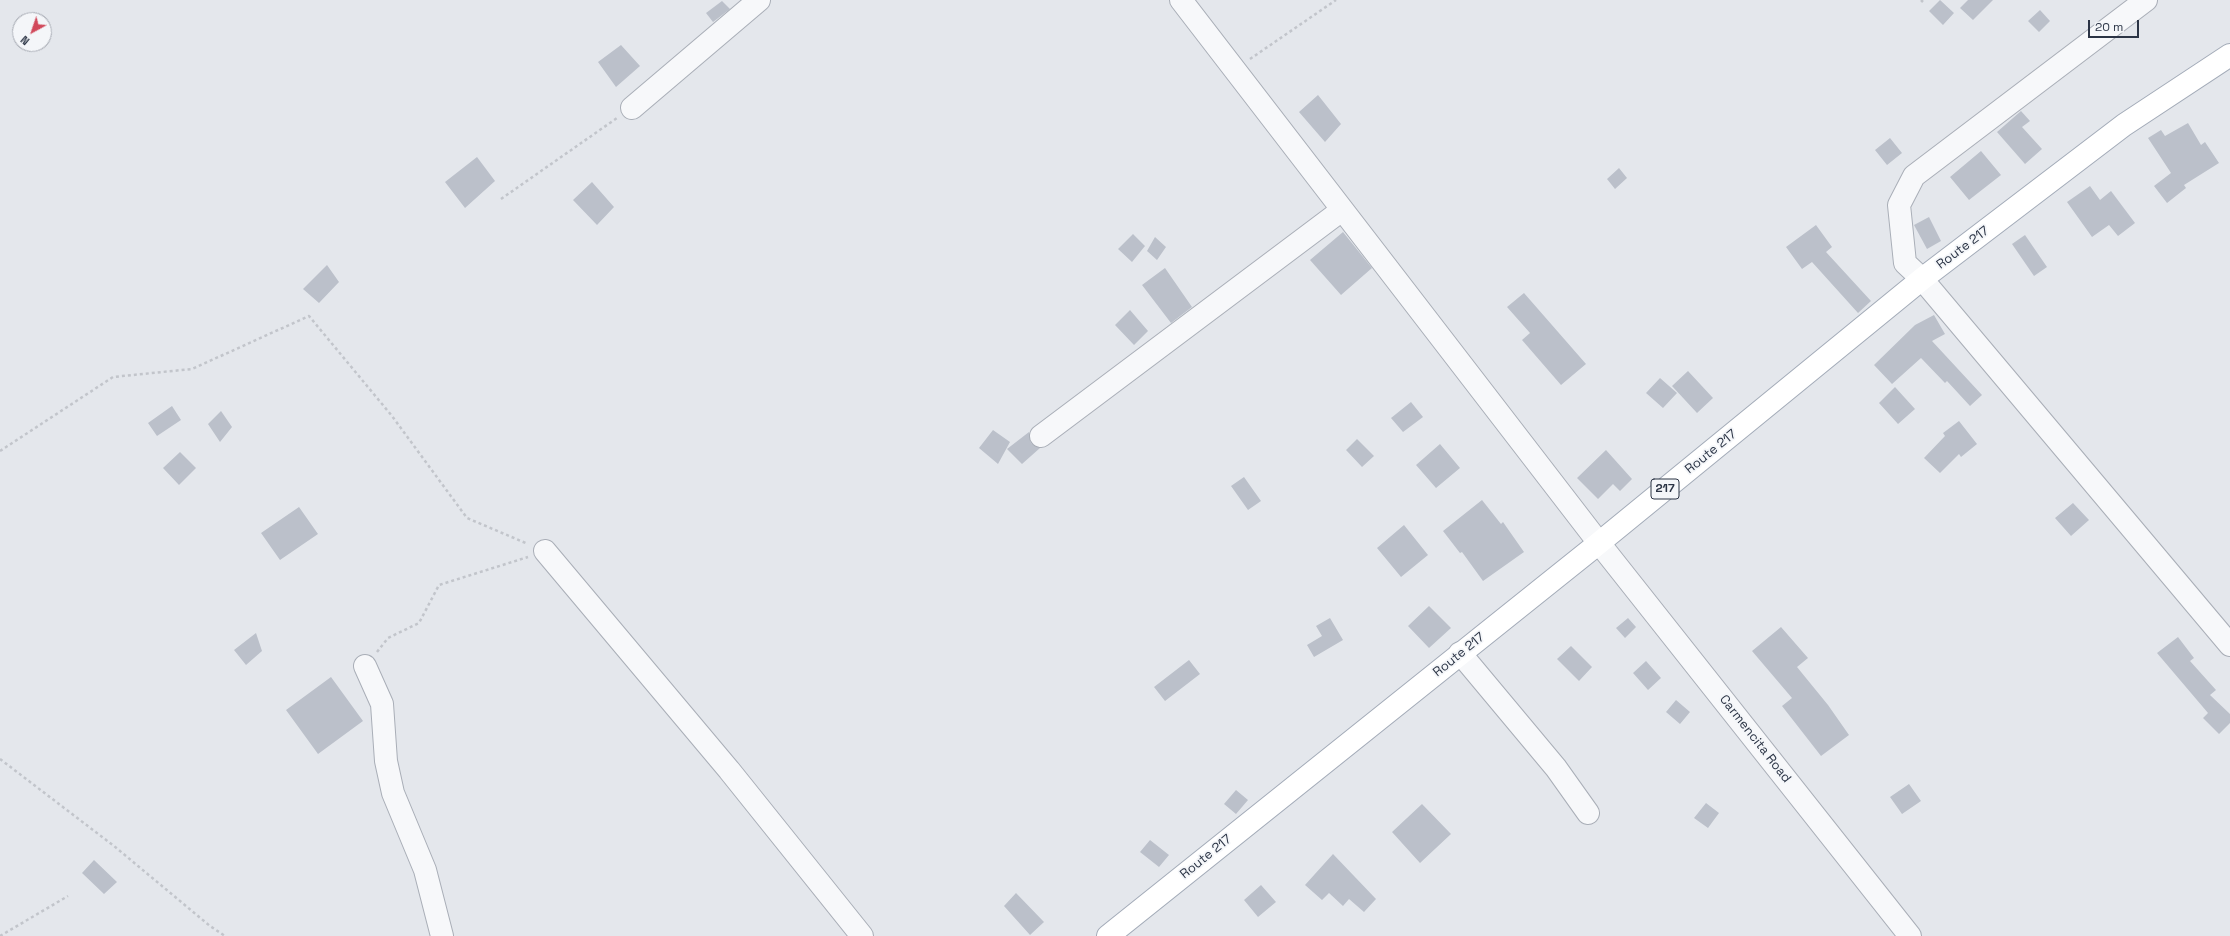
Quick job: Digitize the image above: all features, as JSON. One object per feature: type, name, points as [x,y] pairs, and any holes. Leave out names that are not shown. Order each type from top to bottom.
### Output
[{"type":"main road","name":"Route 217","points":[[1108,936],[1599,543],[1922,279],[2124,125],[2230,55]]},
{"type":"street","points":[[632,108],[759,0]]},
{"type":"street","name":"Carmencita Road","points":[[1182,0],[1599,543],[1910,936]]},
{"type":"street","points":[[2146,0],[1914,176],[1899,205],[1904,263],[1922,279],[2230,645]]},
{"type":"street","points":[[1041,436],[1342,210]]},
{"type":"street","points":[[545,551],[729,770],[862,936]]},
{"type":"street","points":[[1460,654],[1556,768],[1588,813]]},
{"type":"street","points":[[365,666],[382,704],[386,761],[393,793],[425,870],[442,936]]},
{"type":"path","points":[[1235,70],[1336,0]]},
{"type":"path","points":[[501,199],[632,108]]},
{"type":"path","points":[[0,451],[113,377],[192,368],[309,316],[392,416],[467,518],[545,551]]},
{"type":"path","points":[[365,666],[388,638],[419,623],[439,584],[545,551]]},
{"type":"path","points":[[0,759],[114,846],[210,926],[225,936]]},
{"type":"path","points":[[0,936],[68,896]]},
{"type":"building","points":[[1940,0],[1954,13],[1943,25],[1929,11]]},
{"type":"building","points":[[1968,0],[1993,0],[1973,20],[1960,8]]},
{"type":"building","points":[[722,1],[730,9],[713,22],[706,13]]},
{"type":"building","points":[[2040,10],[2050,21],[2039,32],[2028,21]]},
{"type":"building","points":[[621,45],[640,66],[616,87],[598,62]]},
{"type":"building","points":[[1318,95],[1341,124],[1325,142],[1299,112]]},
{"type":"building","points":[[2021,111],[2030,121],[2022,127],[2042,149],[2025,164],[1997,132]]},
{"type":"building","points":[[2188,123],[2201,145],[2205,142],[2219,163],[2184,185],[2186,188],[2167,203],[2154,186],[2171,173],[2148,138],[2161,130],[2165,136]]},
{"type":"building","points":[[1890,138],[1902,153],[1887,165],[1875,150]]},
{"type":"building","points":[[1981,151],[2001,175],[1969,200],[1950,177]]},
{"type":"building","points":[[477,157],[495,181],[465,208],[445,182]]},
{"type":"building","points":[[1619,168],[1627,178],[1615,189],[1607,179]]},
{"type":"building","points":[[592,182],[614,207],[597,225],[573,200]]},
{"type":"building","points":[[2090,186],[2100,200],[2111,191],[2135,223],[2118,236],[2109,225],[2092,237],[2067,202]]},
{"type":"building","points":[[1929,217],[1941,241],[1927,249],[1914,225]]},
{"type":"building","points":[[1816,225],[1832,247],[1826,252],[1871,301],[1858,313],[1812,262],[1802,269],[1786,247]]},
{"type":"building","points":[[1343,232],[1372,268],[1341,295],[1310,260]]},
{"type":"building","points":[[1133,234],[1145,246],[1132,262],[1118,249]]},
{"type":"building","points":[[2025,235],[2047,267],[2034,276],[2012,244]]},
{"type":"building","points":[[1155,237],[1166,247],[1157,260],[1147,251]]},
{"type":"building","points":[[327,265],[339,282],[319,303],[303,289]]},
{"type":"building","points":[[1165,268],[1192,307],[1171,323],[1142,285]]},
{"type":"building","points":[[1524,293],[1586,364],[1561,385],[1522,340],[1530,333],[1507,307]]},
{"type":"building","points":[[1130,310],[1148,331],[1134,345],[1115,325]]},
{"type":"building","points":[[1934,315],[1945,334],[1932,341],[1982,395],[1970,406],[1947,381],[1945,383],[1921,358],[1892,384],[1874,365],[1915,325]]},
{"type":"building","points":[[1688,371],[1713,398],[1697,413],[1672,386]]},
{"type":"building","points":[[1660,378],[1677,393],[1663,408],[1646,393]]},
{"type":"building","points":[[1895,387],[1915,409],[1898,424],[1879,403]]},
{"type":"building","points":[[1411,402],[1423,417],[1403,432],[1391,418]]},
{"type":"building","points":[[172,406],[181,420],[157,436],[148,423]]},
{"type":"building","points":[[221,411],[232,427],[220,442],[208,424]]},
{"type":"building","points":[[1959,421],[1977,444],[1961,457],[1959,454],[1940,473],[1924,458],[1945,436],[1943,433]]},
{"type":"building","points":[[993,430],[1010,442],[998,464],[979,448]]},
{"type":"building","points":[[1029,432],[1031,443],[1040,448],[1022,464],[1007,449]]},
{"type":"building","points":[[1357,439],[1374,456],[1362,467],[1346,450]]},
{"type":"building","points":[[1440,444],[1460,468],[1436,488],[1416,465]]},
{"type":"building","points":[[1606,450],[1632,479],[1620,491],[1613,484],[1598,499],[1577,478]]},
{"type":"building","points":[[180,452],[196,468],[179,485],[163,468]]},
{"type":"building","points":[[1244,477],[1261,501],[1248,510],[1231,486]]},
{"type":"building","points":[[1482,500],[1501,524],[1503,522],[1524,552],[1483,581],[1462,552],[1460,553],[1443,531]]},
{"type":"building","points":[[2073,503],[2089,520],[2071,536],[2055,518]]},
{"type":"building","points":[[299,507],[318,534],[280,560],[261,533]]},
{"type":"building","points":[[1404,525],[1428,555],[1401,577],[1377,548]]},
{"type":"building","points":[[1429,606],[1451,628],[1429,648],[1408,626]]},
{"type":"building","points":[[1330,618],[1343,640],[1314,657],[1307,645],[1322,636],[1316,626]]},
{"type":"building","points":[[1628,618],[1636,627],[1625,638],[1616,628]]},
{"type":"building","points":[[1781,627],[1808,658],[1797,667],[1828,705],[1849,735],[1821,756],[1782,706],[1792,698],[1752,651]]},
{"type":"building","points":[[256,633],[262,651],[246,665],[234,650]]},
{"type":"building","points":[[2178,637],[2194,658],[2190,661],[2216,690],[2210,695],[2230,714],[2230,723],[2219,734],[2203,718],[2208,713],[2157,653]]},
{"type":"building","points":[[1571,646],[1592,667],[1579,681],[1557,659]]},
{"type":"building","points":[[1189,660],[1200,674],[1165,701],[1154,687]]},
{"type":"building","points":[[1646,661],[1661,678],[1648,690],[1633,673]]},
{"type":"building","points":[[331,677],[363,721],[318,754],[286,710]]},
{"type":"building","points":[[1676,700],[1690,712],[1680,724],[1666,712]]},
{"type":"building","points":[[1909,784],[1921,801],[1902,814],[1890,797]]},
{"type":"building","points":[[1236,790],[1248,800],[1236,814],[1224,804]]},
{"type":"building","points":[[1706,803],[1719,813],[1708,828],[1694,818]]},
{"type":"building","points":[[1422,804],[1451,834],[1420,863],[1392,832]]},
{"type":"building","points":[[1150,840],[1169,855],[1159,867],[1140,852]]},
{"type":"building","points":[[1333,854],[1376,899],[1364,912],[1349,899],[1343,906],[1329,893],[1322,900],[1305,885]]},
{"type":"building","points":[[94,860],[117,882],[104,894],[82,873]]},
{"type":"building","points":[[1261,885],[1276,902],[1258,917],[1244,900]]},
{"type":"building","points":[[1016,893],[1044,922],[1030,935],[1004,906]]}]
